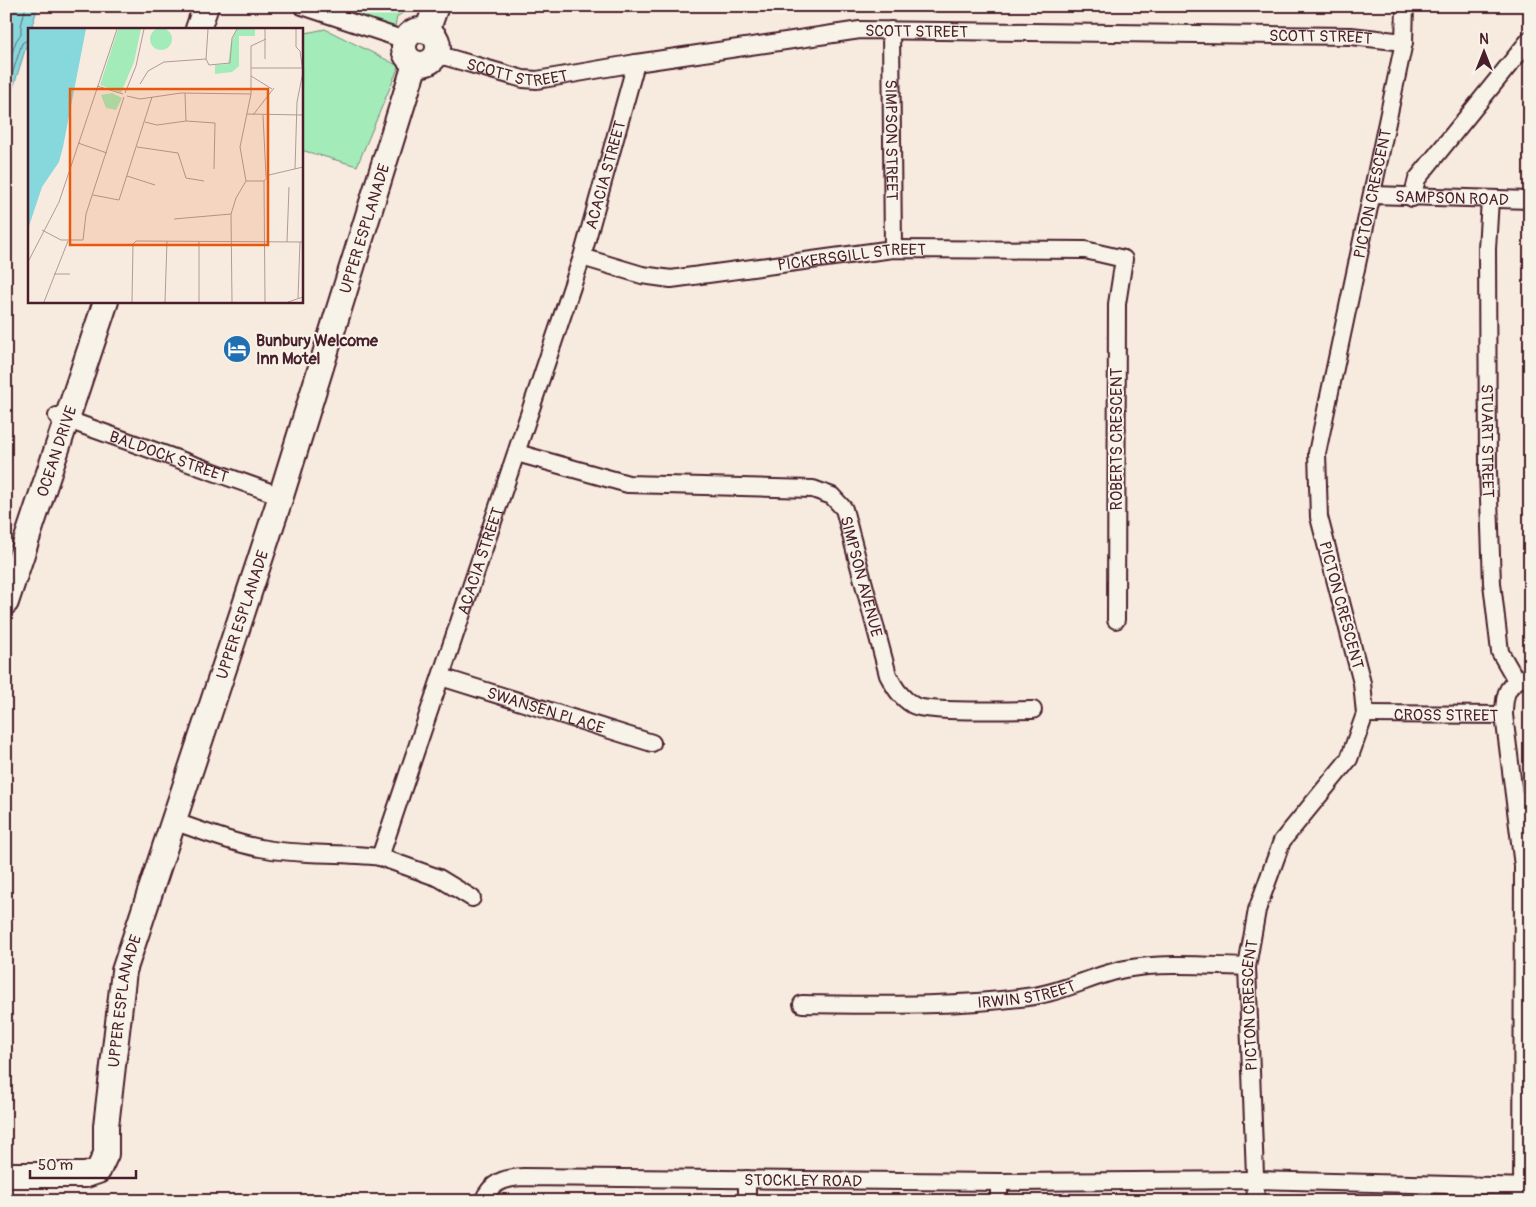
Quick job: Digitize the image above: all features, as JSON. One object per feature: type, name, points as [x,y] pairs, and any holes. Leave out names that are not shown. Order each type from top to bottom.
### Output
[{"type":"street","points":[[185,28],[193,6]]},
{"type":"street","points":[[198,28],[206,6]]},
{"type":"street","points":[[302,6],[405,40]]},
{"type":"street","points":[[427,31],[436,6]]},
{"type":"street","name":"PICTON CRESCENT","points":[[1256,1201],[1247,966],[1257,910],[1282,841],[1349,759],[1365,714],[1362,683],[1319,517],[1317,453],[1404,42],[1405,6]]},
{"type":"street","name":"SCOTT STREET","points":[[426,59],[523,79],[537,80],[636,63],[860,30],[1351,36],[1404,42]]},
{"type":"street","name":"SIMPSON STREET","points":[[891,30],[893,249]]},
{"type":"street","points":[[427,31],[432,34],[437,43],[426,59],[406,57],[403,46],[405,40],[412,32],[427,31]]},
{"type":"street","points":[[1412,198],[1418,179],[1530,39]]},
{"type":"street","name":"UPPER ESPLANADE","points":[[6,1175],[86,1175],[98,1171],[106,1154],[106,1126],[124,972],[426,59]]},
{"type":"street","name":"ACACIA STREET","points":[[380,857],[582,257],[636,63]]},
{"type":"street","name":"SAMPSON ROAD","points":[[1373,195],[1412,198],[1530,200]]},
{"type":"street","name":"STUART STREET","points":[[1490,199],[1487,269],[1488,471],[1492,583],[1500,652],[1523,677]]},
{"type":"street","name":"PICKERSGILL STREET","points":[[582,257],[642,275],[671,279],[893,249],[1086,250],[1124,259]]},
{"type":"street","name":"ROBERTS CRESCENT","points":[[1116,620],[1117,304],[1124,259]]},
{"type":"street","name":"OCEAN DRIVE","points":[[6,602],[62,418],[95,302]]},
{"type":"street","name":"OCEAN DRIVE","points":[[6,566],[106,302]]},
{"type":"street","name":"BALDOCK STREET","points":[[62,418],[281,496]]},
{"type":"street","name":"SIMPSON AVENUE","points":[[517,453],[628,484],[813,489],[832,496],[844,509],[888,675],[898,693],[914,706],[939,709],[1033,710]]},
{"type":"street","name":"SWANSEN PLACE","points":[[440,677],[652,743]]},
{"type":"street","name":"CROSS STREET","points":[[1365,714],[1504,715],[1504,695],[1523,677]]},
{"type":"street","points":[[1504,715],[1522,866],[1525,1192]]},
{"type":"street","points":[[175,822],[259,848],[289,852],[350,853],[380,857],[439,878],[472,898]]},
{"type":"street","name":"IRWIN STREET","points":[[802,1004],[868,1005],[1005,999],[1036,996],[1125,969],[1170,966],[1247,966]]},
{"type":"street","name":"STOCKLEY ROAD","points":[[483,1201],[488,1189],[498,1182],[507,1178],[523,1177],[999,1182],[1256,1180],[1525,1192]]},
{"type":"street","points":[[747,1179],[747,1201]]},
{"type":"street","points":[[999,1182],[999,1201]]},
{"type":"green space","points":[[331,6],[412,6],[397,17],[395,27]]},
{"type":"green space","points":[[325,29],[399,66],[357,166],[302,150],[302,34]]},
{"type":"water","points":[[6,6],[38,6],[31,28],[28,28],[28,40],[6,111]]},
{"type":"place","name":"Bunbury Welcome Inn Motel","points":[[237,349]]}]
